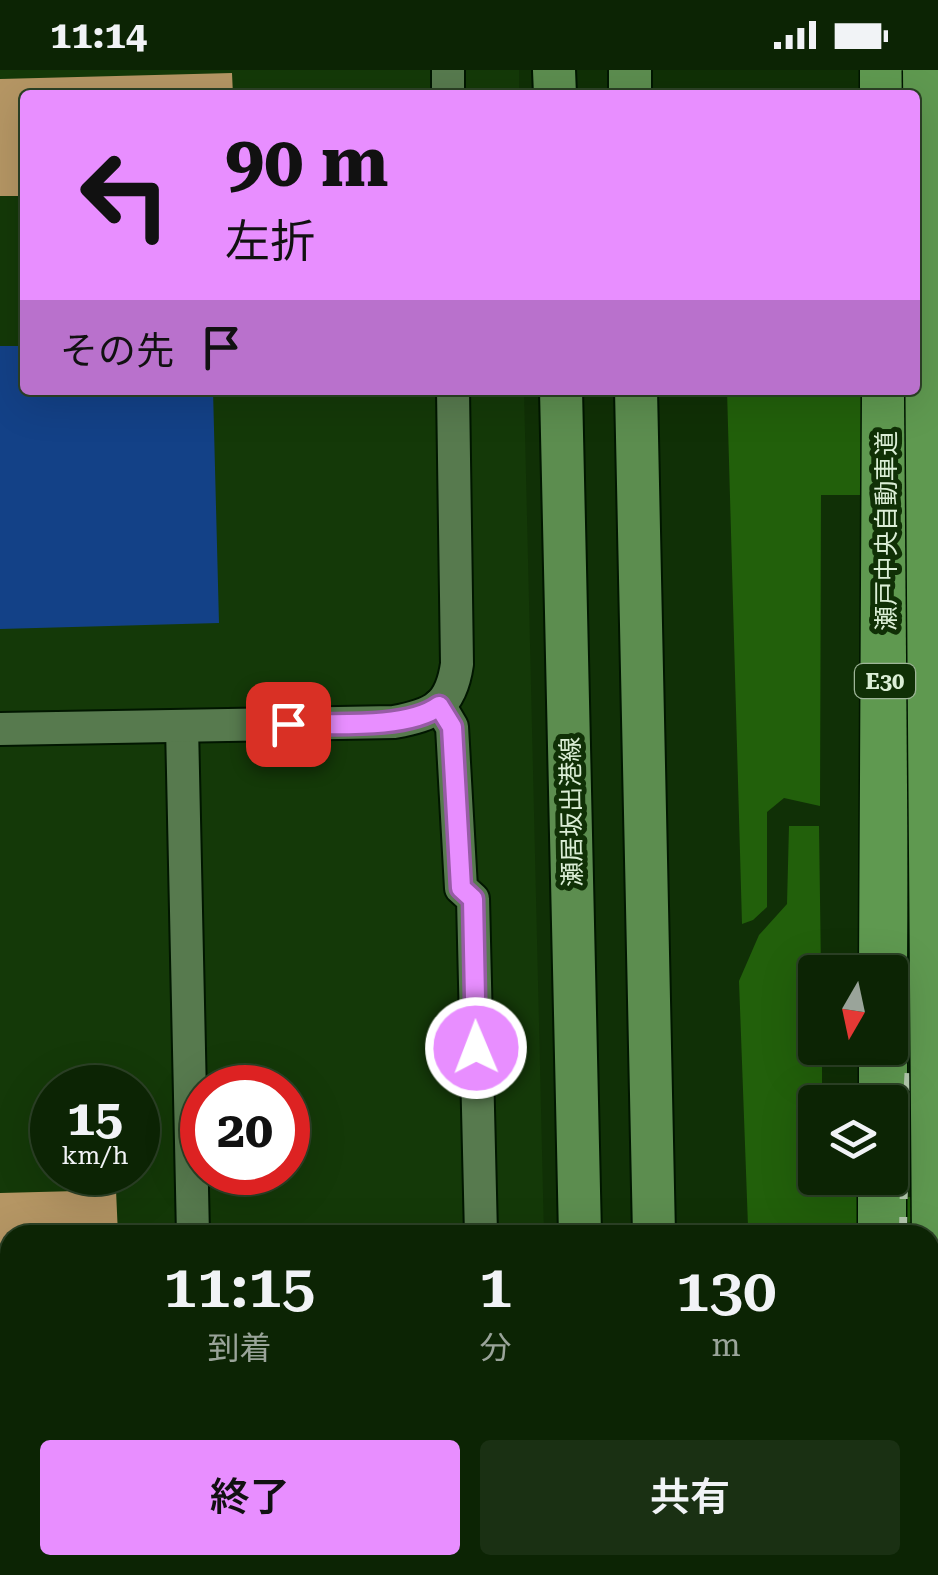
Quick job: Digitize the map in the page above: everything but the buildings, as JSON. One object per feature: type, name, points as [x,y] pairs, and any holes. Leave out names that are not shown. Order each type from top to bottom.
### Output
[{"type":"highway","name":"瀬戸中央自動車道","points":[[927,70],[936,1225]]},
{"type":"highway","name":"瀬戸中央自動車道","points":[[884,955],[886,395]]},
{"type":"highway","points":[[882,1195],[882,1225]]},
{"type":"main road","name":"瀬居坂出港線","points":[[561,395],[580,1225]]},
{"type":"main road","points":[[636,395],[654,1225]]},
{"type":"street","points":[[0,730],[394,722],[439,706],[452,689],[456,664],[453,395]]},
{"type":"street","points":[[439,706],[452,727],[461,888],[473,899],[480,1225]]},
{"type":"street","points":[[182,726],[193,1225]]},
{"type":"shaded area","points":[[0,70],[519,70],[519,90],[20,90],[20,395],[524,395],[544,1225],[0,1225]]},
{"type":"shaded area","points":[[727,395],[916,395],[938,495],[821,495],[820,806],[784,798],[767,812],[767,907],[742,924]]},
{"type":"shaded area","points":[[789,826],[819,826],[821,955],[798,955],[798,1065],[822,1065],[822,1085],[798,1085],[798,1195],[938,1198],[938,1222],[748,1225],[739,981],[759,935],[787,904]]},
{"type":"water","points":[[0,346],[20,346],[20,395],[213,395],[219,623],[0,629]]},
{"type":"railway","points":[[903,1225],[913,1005],[938,776]]},
{"type":"railway","points":[[920,1142],[937,918]]},
{"type":"route","points":[[288,724],[394,722],[439,706],[452,727],[461,888],[473,899],[476,1048]]}]
